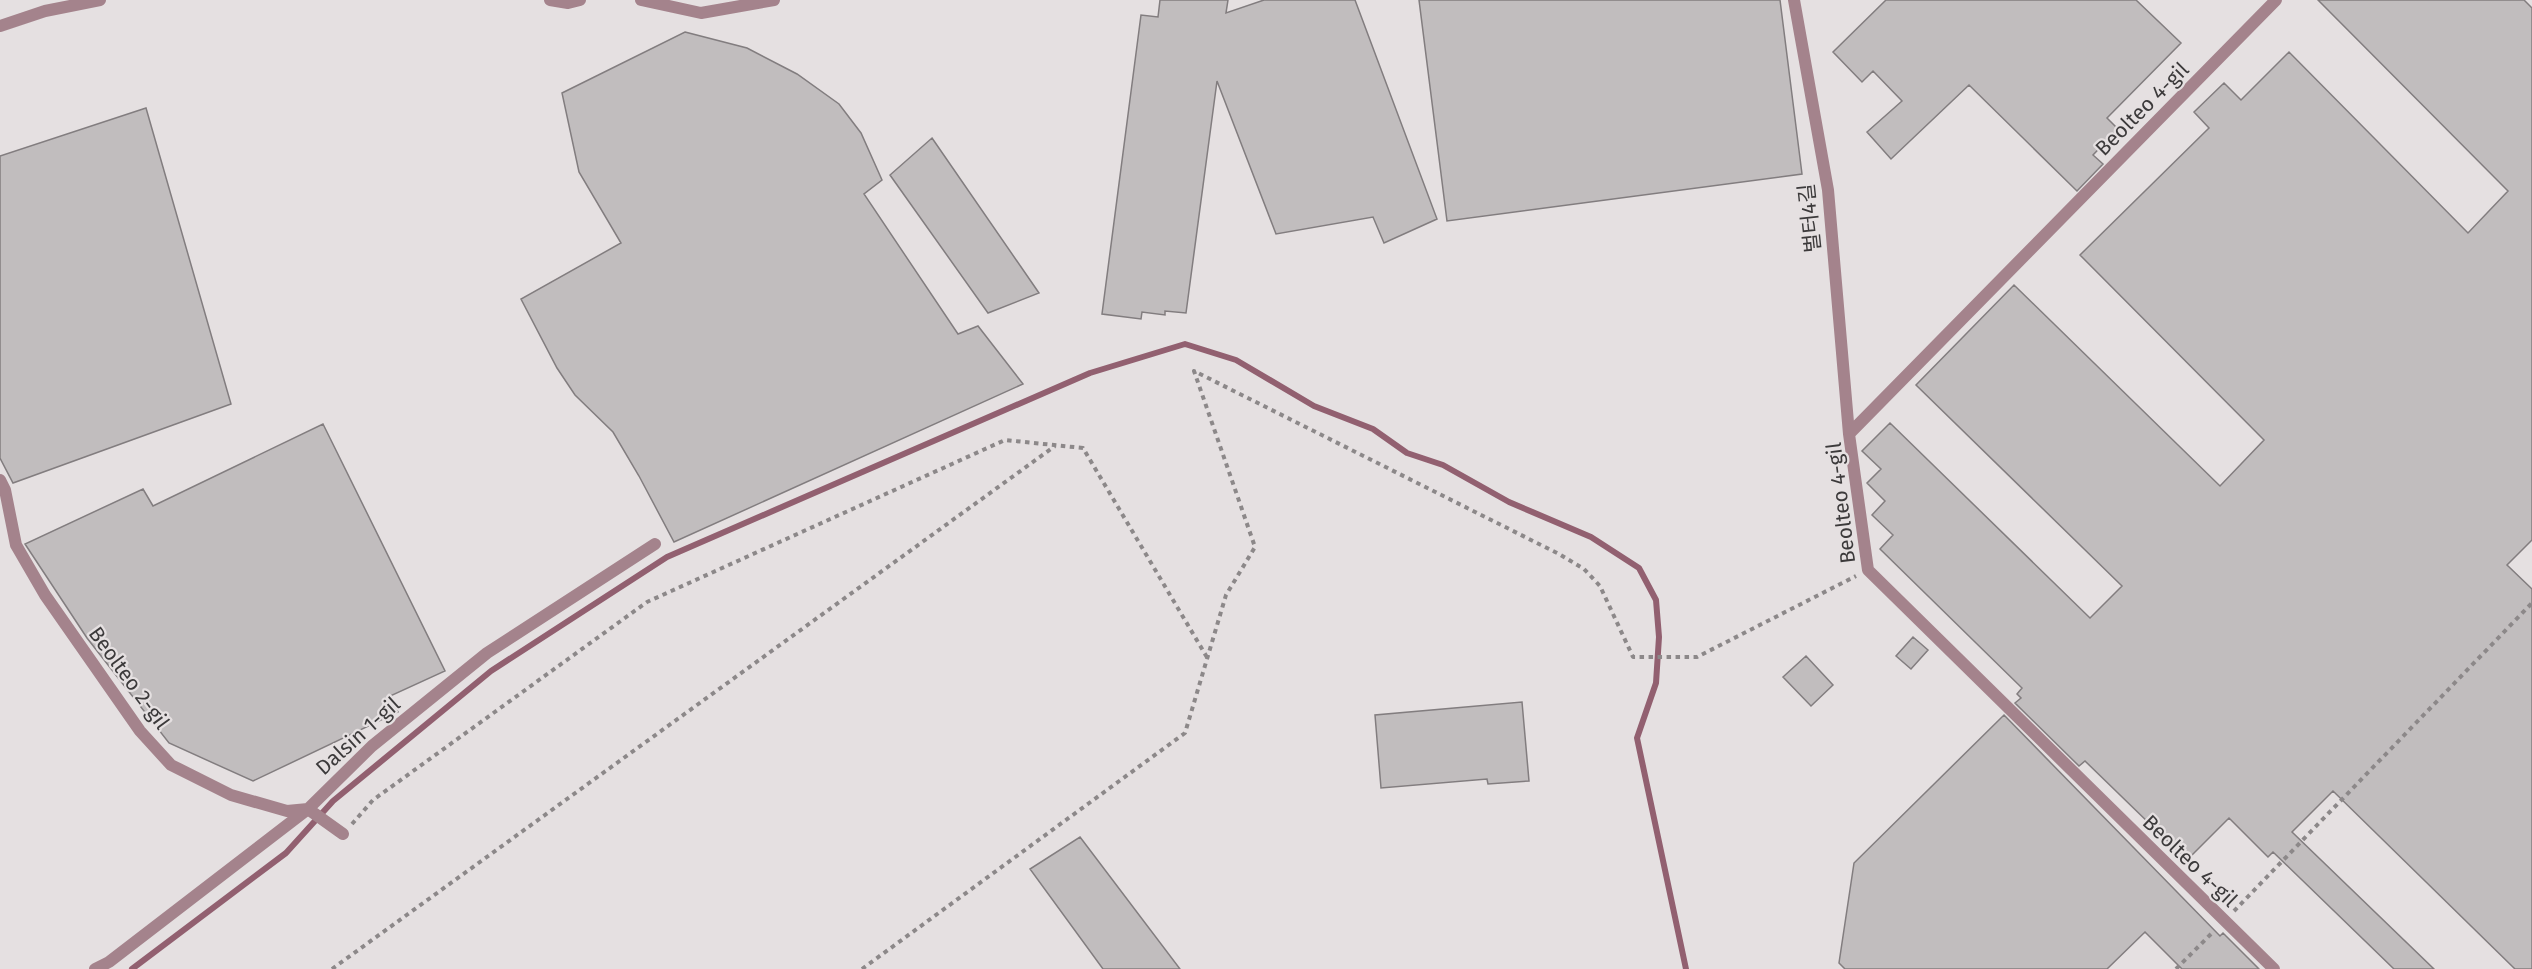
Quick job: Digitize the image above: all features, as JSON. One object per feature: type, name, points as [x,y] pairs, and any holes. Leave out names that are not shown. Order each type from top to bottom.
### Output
[{"type":"street","points":[[0,26],[45,11],[100,0]]},
{"type":"street","points":[[550,0],[568,3],[580,0]]},
{"type":"street","points":[[641,0],[701,13],[774,0]]},
{"type":"street","name":"벌터4길","points":[[1794,0],[1828,190],[1849,434]]},
{"type":"street","name":"Beolteo 4-gil","points":[[2274,969],[1868,570],[1849,434],[2276,0]]},
{"type":"street","name":"Beolteo 2-gil","points":[[0,480],[5,490],[16,545],[39,585],[140,731],[163,757],[171,765],[231,795],[287,811],[308,809]]},
{"type":"street","name":"Dalsin 1-gil","points":[[95,969],[109,962],[308,809],[372,746],[487,653],[656,544]]},
{"type":"street","points":[[308,809],[343,834]]},
{"type":"path","points":[[862,969],[1185,733],[1226,595],[1255,548],[1194,371],[1559,554],[1584,569],[1600,586],[1633,657],[1697,657],[1868,570]]},
{"type":"path","points":[[343,834],[373,800],[647,602],[1005,440],[1083,448],[1208,658]]},
{"type":"path","points":[[332,969],[1055,445]]},
{"type":"path","points":[[2176,969],[2532,603]]},
{"type":"building","points":[[1160,0],[1228,0],[1226,13],[1264,0],[1355,0],[1437,219],[1384,243],[1373,217],[1276,234],[1217,81],[1186,313],[1165,311],[1165,315],[1142,312],[1141,319],[1102,314],[1141,15],[1158,17]]},
{"type":"building","points":[[1419,0],[1780,0],[1802,174],[1447,221]]},
{"type":"building","points":[[1886,0],[2136,0],[2181,43],[2107,118],[2118,129],[2093,155],[2103,164],[2077,191],[1969,85],[1891,159],[1867,132],[1902,101],[1873,71],[1862,82],[1833,52]]},
{"type":"building","points":[[2318,0],[2524,0],[2532,8],[2532,540],[2507,565],[2532,589],[2532,969],[2515,969],[2333,791],[2292,832],[2434,969],[2394,969],[2273,852],[2268,857],[2229,818],[2187,860],[2085,761],[2079,766],[2015,703],[2021,698],[2017,694],[2022,688],[1880,549],[1893,535],[1872,515],[1885,501],[1867,483],[1881,469],[1862,451],[1890,423],[2090,618],[2122,586],[1916,385],[2014,285],[2220,486],[2264,440],[2080,255],[2209,128],[2194,112],[2224,83],[2241,100],[2289,52],[2468,233],[2508,191]]},
{"type":"building","points":[[685,32],[747,48],[797,74],[839,104],[861,133],[882,180],[864,194],[958,334],[978,326],[1023,384],[674,542],[613,432],[575,395],[557,368],[521,299],[621,243],[579,172],[562,93]]},
{"type":"building","points":[[146,108],[231,404],[13,483],[0,458],[0,156]]},
{"type":"building","points":[[932,138],[1039,293],[988,313],[890,175]]},
{"type":"building","points":[[323,424],[445,671],[390,696],[398,712],[253,781],[169,743],[87,638],[25,544],[143,489],[153,506]]},
{"type":"building","points":[[1913,637],[1928,650],[1911,669],[1896,656]]},
{"type":"building","points":[[1806,656],[1833,685],[1811,706],[1783,677]]},
{"type":"building","points":[[1522,702],[1529,781],[1488,784],[1487,779],[1381,788],[1375,715]]},
{"type":"building","points":[[2004,715],[2220,936],[2223,933],[2259,969],[2182,969],[2145,932],[2107,969],[1845,969],[1839,963],[1854,863]]},
{"type":"building","points":[[1080,837],[1180,969],[1103,969],[1030,869]]},
{"type":"waterway","points":[[132,969],[286,853],[333,801],[491,671],[667,557],[1090,373],[1185,344],[1236,360],[1314,406],[1373,429],[1407,453],[1443,465],[1509,502],[1591,537],[1639,568],[1656,600],[1659,637],[1656,683],[1637,738],[1686,969]]}]
